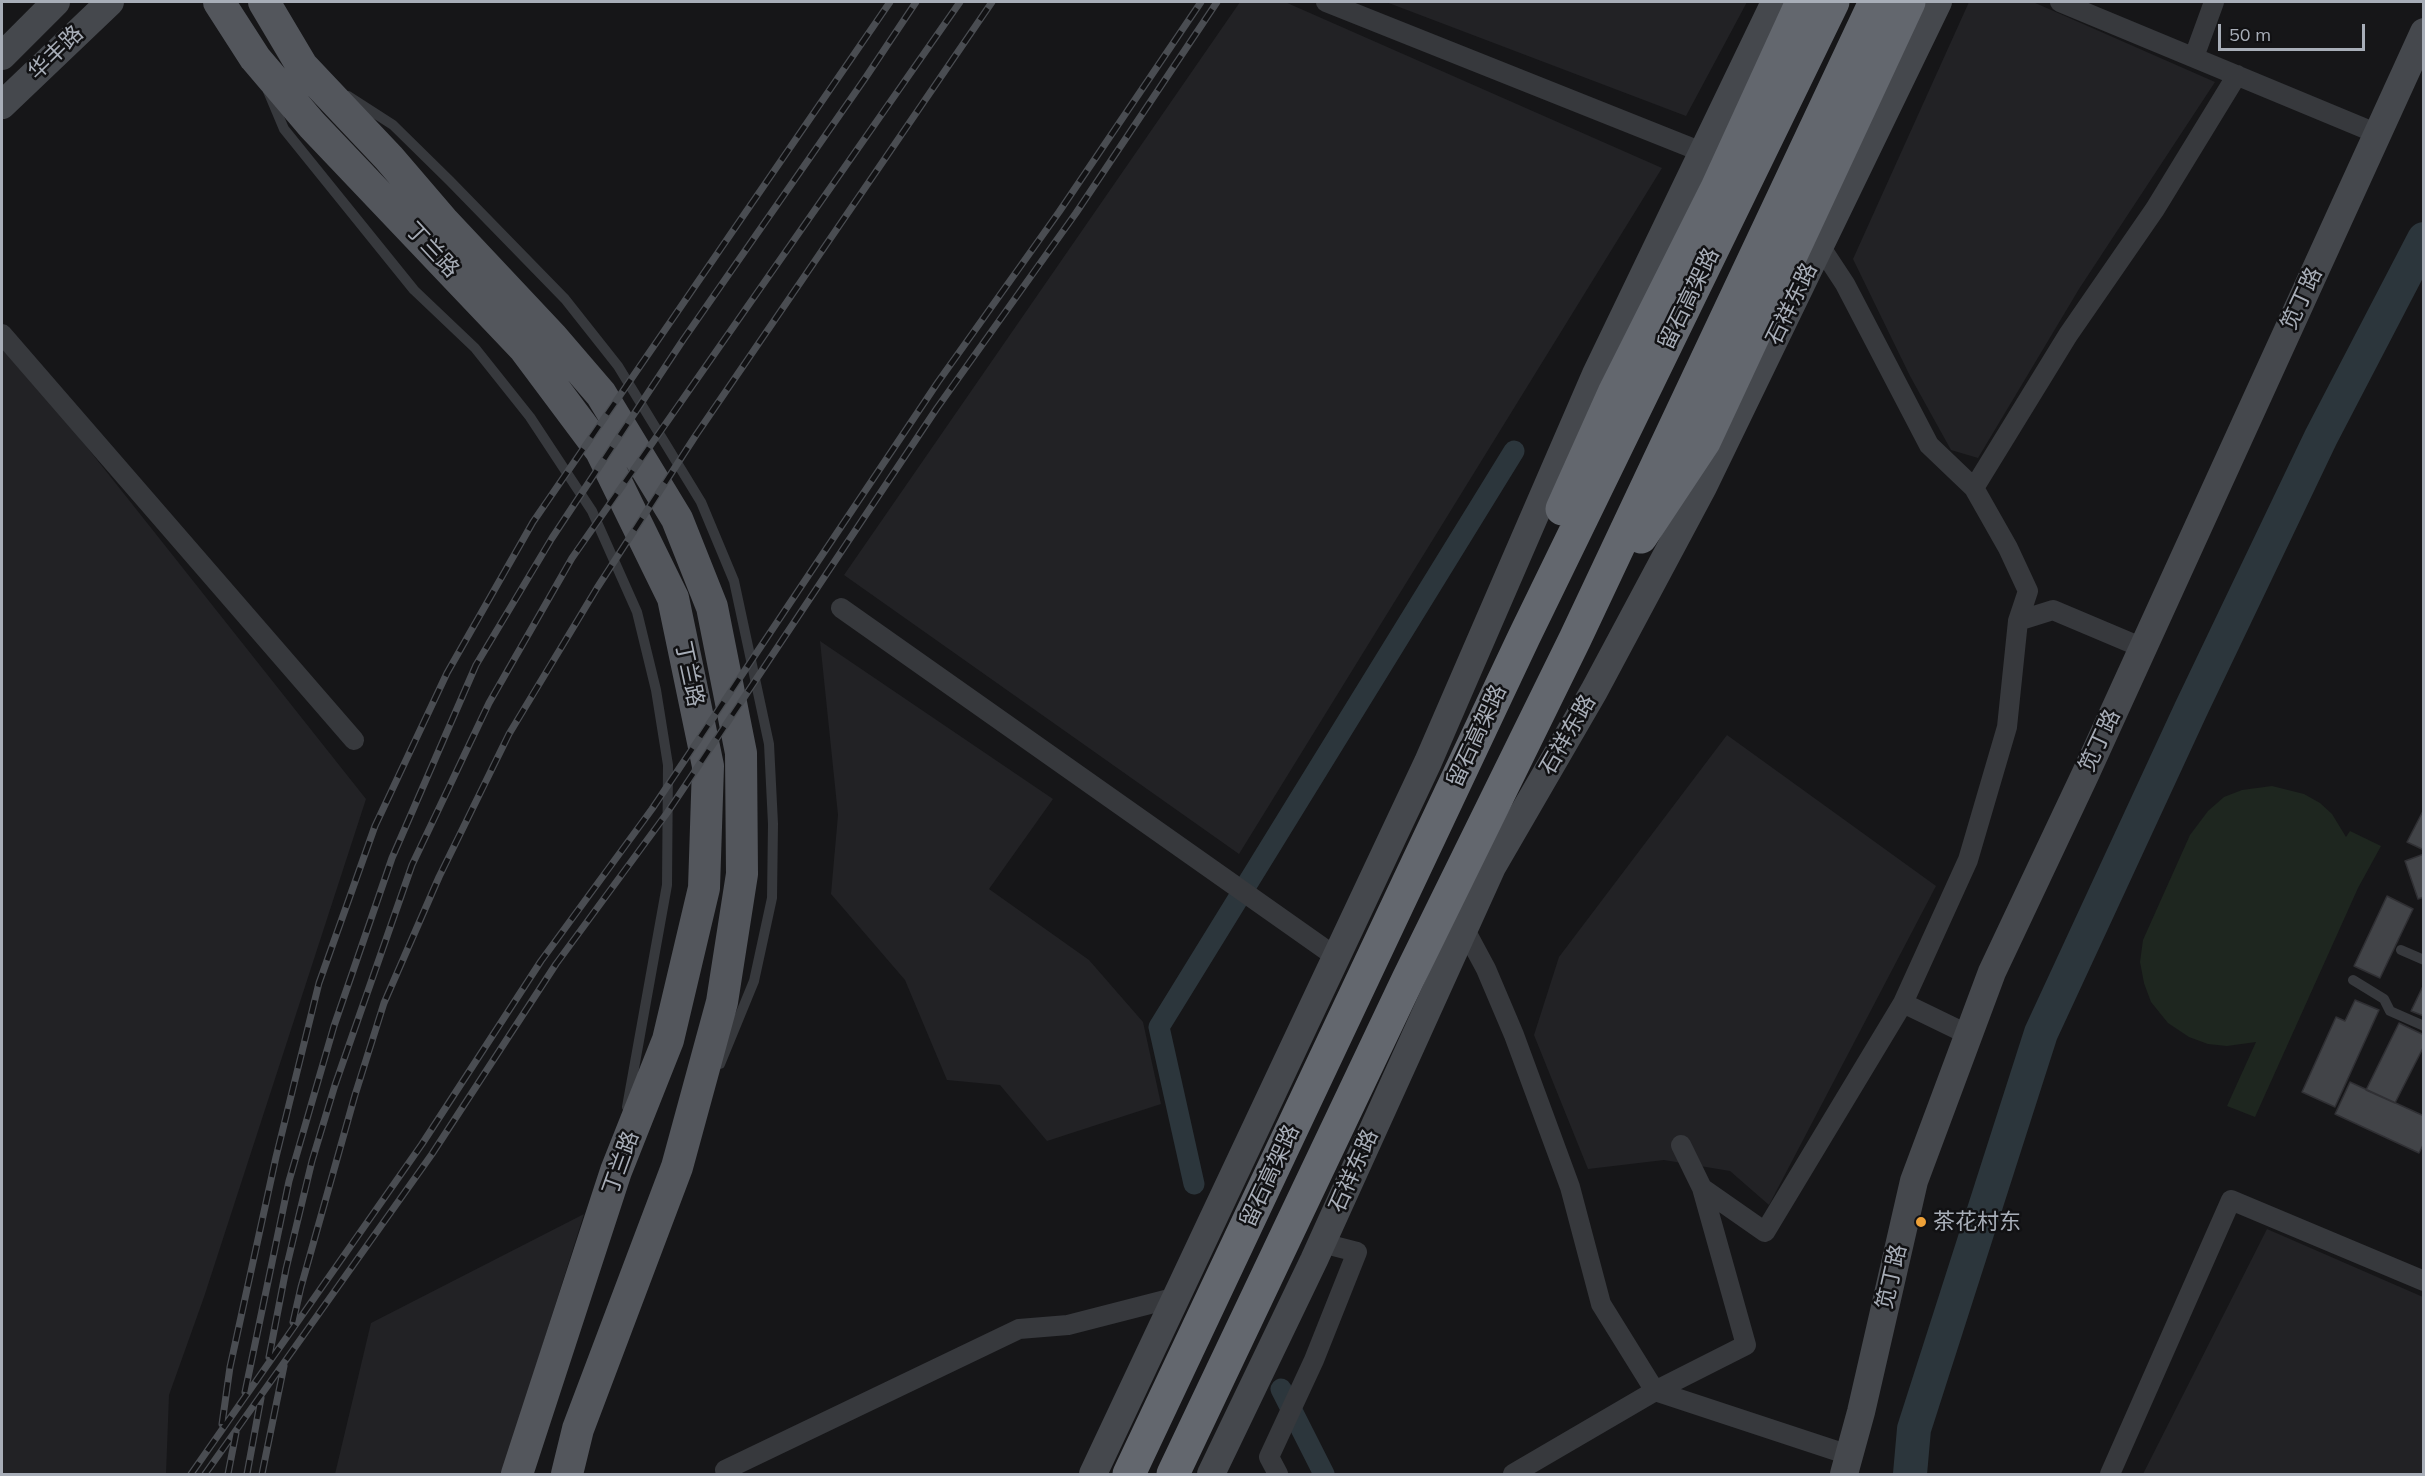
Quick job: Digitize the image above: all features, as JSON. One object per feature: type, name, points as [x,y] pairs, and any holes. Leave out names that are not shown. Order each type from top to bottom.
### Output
[{"type":"highway","points":[[1524,637],[1557,520],[1614,393],[1716,190],[1802,2]]},
{"type":"highway","name":"留石高架路","points":[[1129,1474],[1524,637],[1833,2]]},
{"type":"highway","name":"留石高架路","points":[[1173,1474],[1408,979],[1575,639],[1875,2]]},
{"type":"highway","points":[[1575,639],[1704,442],[1909,2]]},
{"type":"main road","name":"华丰路","points":[[2,56],[56,2]]},
{"type":"main road","name":"华丰路","points":[[2,105],[110,2]]},
{"type":"main road","name":"丁兰路","points":[[219,2],[255,58],[312,126],[524,348],[601,451],[673,598],[708,766],[704,888],[668,1040],[616,1171],[517,1474]]},
{"type":"main road","name":"丁兰路","points":[[264,2],[302,66],[389,158],[443,221],[602,394],[677,519],[712,607],[741,753],[742,873],[722,1002],[677,1167],[578,1430],[567,1474]]},
{"type":"main road","points":[[1093,1474],[1428,762],[1596,374],[1774,2]]},
{"type":"main road","name":"石祥东路","points":[[1211,1474],[1322,1243],[1492,867],[1594,691],[1704,487],[1938,2]]},
{"type":"main road","name":"笕丁路","points":[[1846,1465],[1861,1412],[1914,1181],[1992,972],[2143,648],[2424,32]]},
{"type":"street","points":[[1326,2],[1702,152]]},
{"type":"street","points":[[2060,2],[2378,134]]},
{"type":"street","points":[[2194,57],[2214,2]]},
{"type":"street","points":[[1974,488],[2068,335],[2155,209],[2237,75]]},
{"type":"street","points":[[1702,1188],[1765,1232],[1903,1004],[1971,849],[2007,727],[2018,621],[2028,591],[2008,548],[1974,488],[1929,445],[1845,284],[1820,246]]},
{"type":"street","points":[[2,334],[354,740]]},
{"type":"street","points":[[841,608],[1336,957]]},
{"type":"street","points":[[2018,621],[2053,610],[2143,648]]},
{"type":"street","points":[[1464,928],[1486,969],[1514,1035],[1570,1186],[1601,1304],[1655,1391],[1846,1465]]},
{"type":"street","points":[[1903,1004],[1969,1035]]},
{"type":"street","points":[[1513,1474],[1655,1391],[1746,1345],[1702,1188],[1681,1145]]},
{"type":"street","points":[[2110,1474],[2231,1200],[2424,1281]]},
{"type":"street","points":[[1274,1466],[1357,1252],[1322,1243]]},
{"type":"street","points":[[727,1474],[725,1470],[1019,1329],[1068,1324],[1176,1297]]},
{"type":"lane","points":[[2401,950],[2424,960]]},
{"type":"lane","points":[[2353,980],[2384,999],[2390,1011],[2424,1026]]},
{"type":"shaded area","points":[[1240,2],[1285,2],[1662,168],[1239,854],[844,575]]},
{"type":"shaded area","points":[[1386,2],[1747,2],[1686,116]]},
{"type":"shaded area","points":[[1969,2],[2033,2],[2215,82],[2079,289],[1978,458],[1951,450],[1910,376],[1853,259]]},
{"type":"shaded area","points":[[2,340],[366,799],[204,1297],[169,1395],[166,1474],[2,1474]]},
{"type":"shaded area","points":[[820,641],[1053,799],[989,889],[1089,960],[1143,1022],[1161,1104],[1047,1141],[1000,1085],[947,1080],[905,980],[831,894],[838,815]]},
{"type":"shaded area","points":[[1727,735],[1936,886],[1769,1205],[1730,1171],[1664,1160],[1588,1169],[1534,1035],[1559,957]]},
{"type":"shaded area","points":[[2272,786],[2304,794],[2320,803],[2332,814],[2346,837],[2350,831],[2381,846],[2358,888],[2255,1117],[2227,1106],[2256,1042],[2227,1046],[2208,1044],[2189,1037],[2168,1023],[2151,1002],[2140,962],[2143,940],[2190,835],[2208,811],[2224,797],[2242,790]]},
{"type":"shaded area","points":[[584,1214],[502,1474],[335,1474],[371,1323]]},
{"type":"shaded area","points":[[2267,1229],[2423,1297],[2423,1474],[2143,1474]]},
{"type":"building","points":[[2424,809],[2424,850],[2407,842]]},
{"type":"building","points":[[2424,854],[2424,897],[2418,899],[2405,861]]},
{"type":"building","points":[[2387,896],[2413,909],[2380,978],[2354,966]]},
{"type":"building","points":[[2424,984],[2424,1016],[2411,1011]]},
{"type":"building","points":[[2355,1000],[2379,1010],[2335,1107],[2302,1092],[2336,1017],[2345,1021]]},
{"type":"building","points":[[2399,1023],[2424,1035],[2424,1046],[2395,1103],[2366,1090]]},
{"type":"building","points":[[2350,1082],[2424,1116],[2424,1143],[2419,1153],[2335,1114]]},
{"type":"waterway","points":[[1910,1474],[1914,1429],[2041,1033],[2191,709],[2321,437],[2424,239]]},
{"type":"waterway","points":[[1194,1184],[1159,1027],[1514,451]]},
{"type":"waterway","points":[[1281,1389],[1324,1474]]},
{"type":"railway","points":[[222,1424],[230,1367],[276,1157],[319,983],[375,826],[447,673],[533,522],[890,2]]},
{"type":"railway","points":[[245,1392],[289,1181],[334,1026],[392,858],[476,665],[552,538],[683,340],[916,2]]},
{"type":"railway","points":[[269,1357],[286,1269],[312,1161],[335,1085],[412,865],[489,703],[572,558],[960,2]]},
{"type":"railway","points":[[293,1322],[355,1095],[384,1003],[439,877],[509,734],[597,588],[696,435],[992,2]]},
{"type":"railway","points":[[191,1474],[422,1144],[541,961],[652,809],[938,382],[1059,212],[1201,2]]},
{"type":"railway","points":[[205,1474],[432,1154],[556,964],[667,813],[937,408],[1076,213],[1217,2]]},
{"type":"railway","points":[[262,1474],[284,1366]]},
{"type":"railway","points":[[247,1474],[261,1398]]},
{"type":"railway","points":[[228,1474],[236,1433]]},
{"type":"place","name":"茶花村东","points":[[1921,1222]]}]
